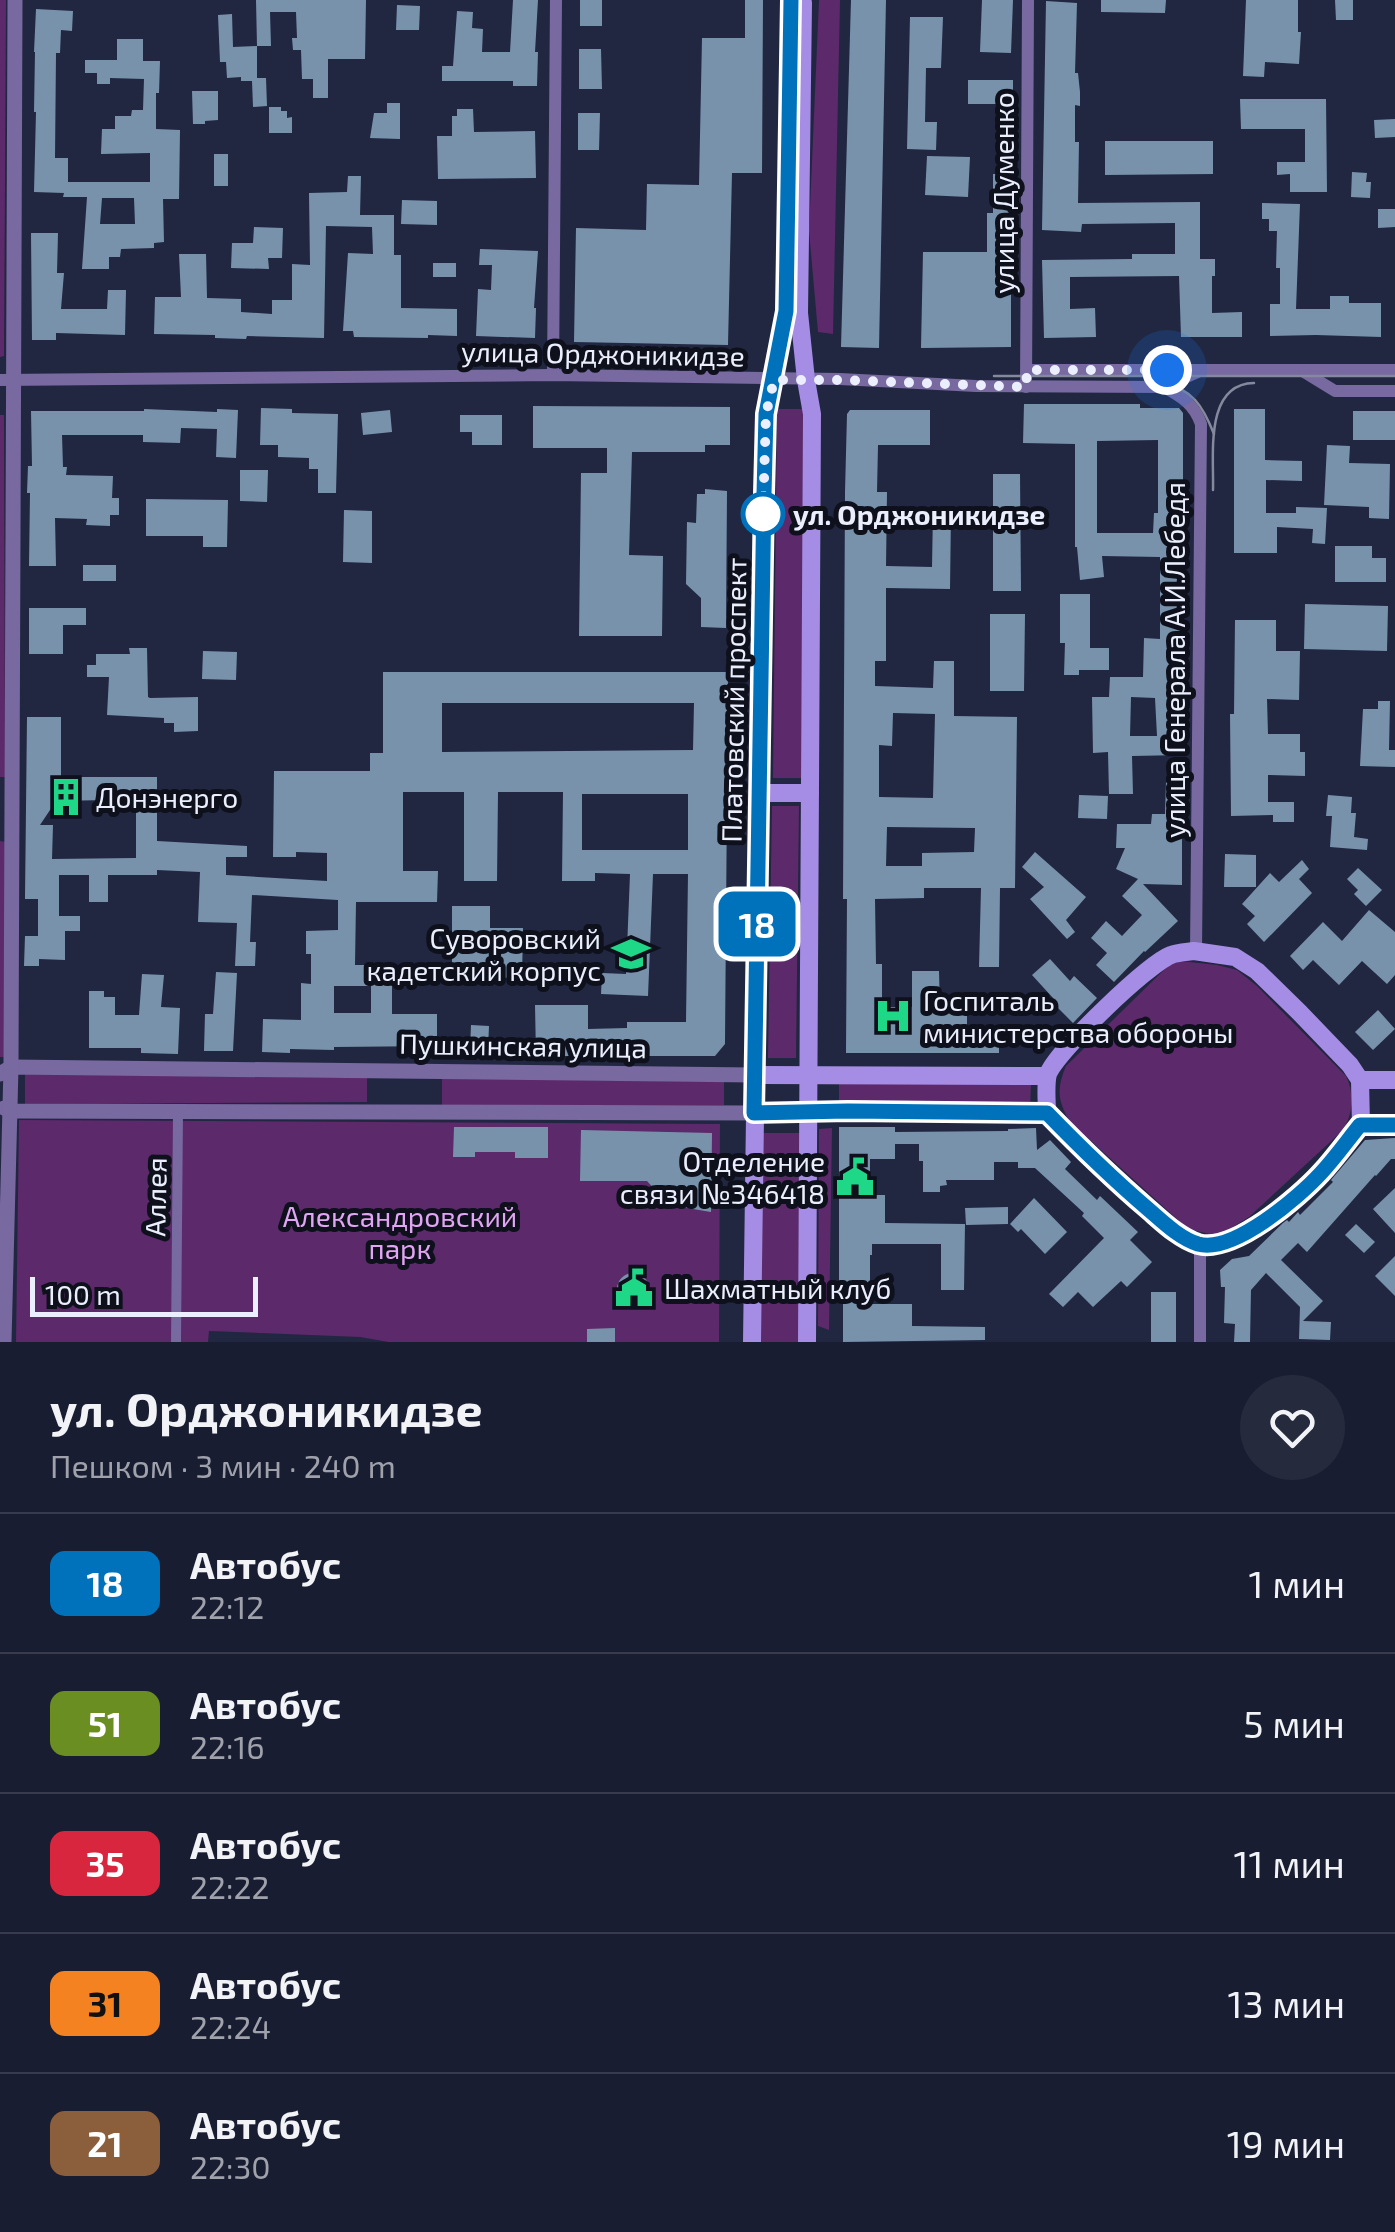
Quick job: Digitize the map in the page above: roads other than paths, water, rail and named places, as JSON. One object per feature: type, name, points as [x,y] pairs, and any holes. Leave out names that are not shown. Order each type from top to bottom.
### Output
[{"type":"main road","name":"Платовский проспект","points":[[752,1342],[766,414],[786,311],[791,0]]},
{"type":"main road","points":[[802,0],[799,313],[812,414],[807,1342]]},
{"type":"main road","points":[[759,793],[810,793]]},
{"type":"main road","points":[[754,1113],[1047,1113],[1175,1232],[1200,1244],[1216,1244],[1234,1239],[1269,1217],[1321,1173],[1360,1125],[1360,1080],[1350,1065],[1257,971],[1234,957],[1196,951],[1170,955],[1150,969],[1078,1036],[1047,1076],[1047,1113]]},
{"type":"main road","name":"Пушкинская улица","points":[[754,1075],[1047,1076]]},
{"type":"main road","points":[[1360,1080],[1395,1080]]},
{"type":"main road","points":[[1360,1125],[1395,1125]]},
{"type":"street","points":[[4,1342],[6,380],[15,0]]},
{"type":"street","points":[[554,375],[556,0]]},
{"type":"street","name":"улица Думенко","points":[[1026,387],[1028,0]]},
{"type":"street","name":"улица Орджоникидзе","points":[[1027,370],[1395,370]]},
{"type":"street","name":"улица Орджоникидзе","points":[[6,380],[554,375],[1164,388],[1202,370]]},
{"type":"street","name":"улица Орджоникидзе","points":[[1302,370],[1335,391],[1395,391]]},
{"type":"street","name":"улица Генерала А.И.Лебедя","points":[[1164,388],[1190,404],[1201,424],[1196,951]]},
{"type":"street","name":"Пушкинская улица","points":[[6,1070],[754,1075]]},
{"type":"street","points":[[5,1109],[178,1113],[754,1113]]},
{"type":"street","name":"Аллея","points":[[176,1342],[178,1113]]},
{"type":"street","points":[[1200,1244],[1200,1342]]},
{"type":"tram line","points":[[994,376],[1395,376]]},
{"type":"tram line","points":[[1162,381],[1182,389],[1195,400],[1214,434]]},
{"type":"tram line","points":[[1213,490],[1213,441],[1219,408],[1238,386],[1254,383]]},
{"type":"place","name":"ул. Орджоникидзе","points":[[763,514]]},
{"type":"place","name":"Донэнерго","points":[[66,797]]},
{"type":"place","name":"Суворовский кадетский корпус","points":[[631,954]]},
{"type":"place","name":"Госпиталь министерства обороны","points":[[893,1016]]},
{"type":"place","name":"Отделение связи №346418","points":[[855,1177]]},
{"type":"place","name":"Шахматный клуб","points":[[634,1288]]},
{"type":"park label","name":"Александровский парк","points":[[400,1232]]}]
